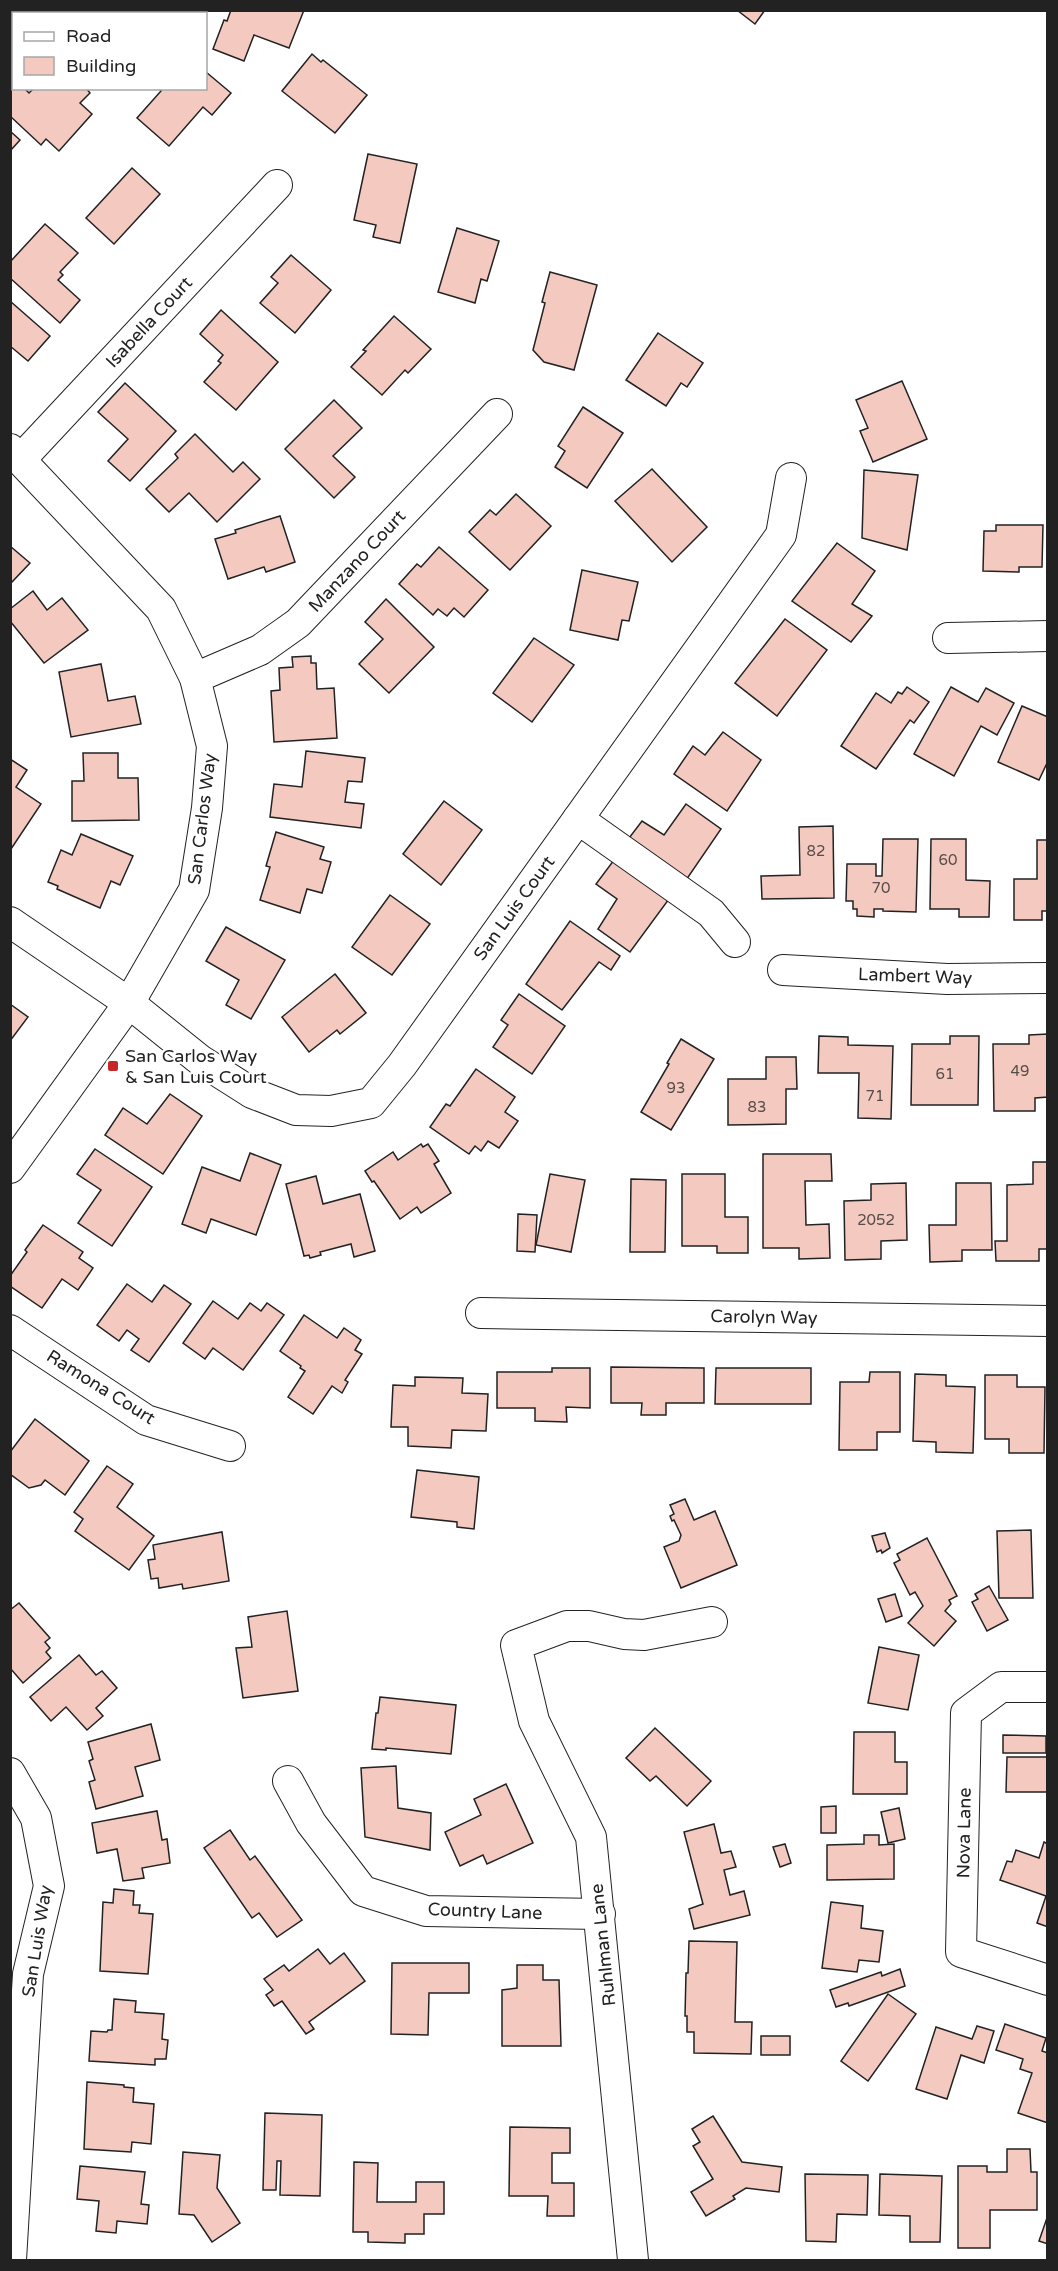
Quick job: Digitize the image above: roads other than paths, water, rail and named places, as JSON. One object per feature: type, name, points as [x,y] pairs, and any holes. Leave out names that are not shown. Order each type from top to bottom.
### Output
[{"type":"street","name":"Isabella Court","points":[[16,454],[277,185]]},
{"type":"street","name":"Manzano Court","points":[[195,678],[260,650],[298,623],[497,414]]},
{"type":"street","name":"San Carlos Way","points":[[10,1168],[129,1003],[194,890],[207,808],[212,746],[195,678],[160,609],[16,454]]},
{"type":"street","name":"San Luis Court","points":[[129,1003],[200,1060],[252,1093],[296,1110],[331,1111],[371,1103],[402,1065],[781,534],[791,478]]},
{"type":"street","points":[[948,638],[1047,636]]},
{"type":"street","points":[[578,819],[711,913],[735,942]]},
{"type":"street","points":[[10,922],[129,1003]]},
{"type":"street","name":"Lambert Way","points":[[783,970],[947,979],[1047,978]]},
{"type":"street","name":"Carolyn Way","points":[[481,1313],[1047,1321]]},
{"type":"street","name":"Ramona Court","points":[[10,1330],[146,1420],[230,1446]]},
{"type":"street","name":"Ruhlman Lane","points":[[633,2260],[591,1837],[534,1721],[516,1645],[567,1626],[589,1626],[624,1634],[644,1635],[712,1622]]},
{"type":"street","name":"Nova Lane","points":[[1047,1687],[1001,1687],[966,1713],[961,1952],[1047,1980]]},
{"type":"street","name":"San Luis Way","points":[[10,1773],[36,1818],[49,1886],[19,1974],[11,2260]]},
{"type":"street","name":"Country Lane","points":[[288,1781],[311,1823],[363,1891],[426,1911],[600,1914]]},
{"type":"place","name":"San Carlos Way & San Luis Court","points":[[113,1066]]}]
